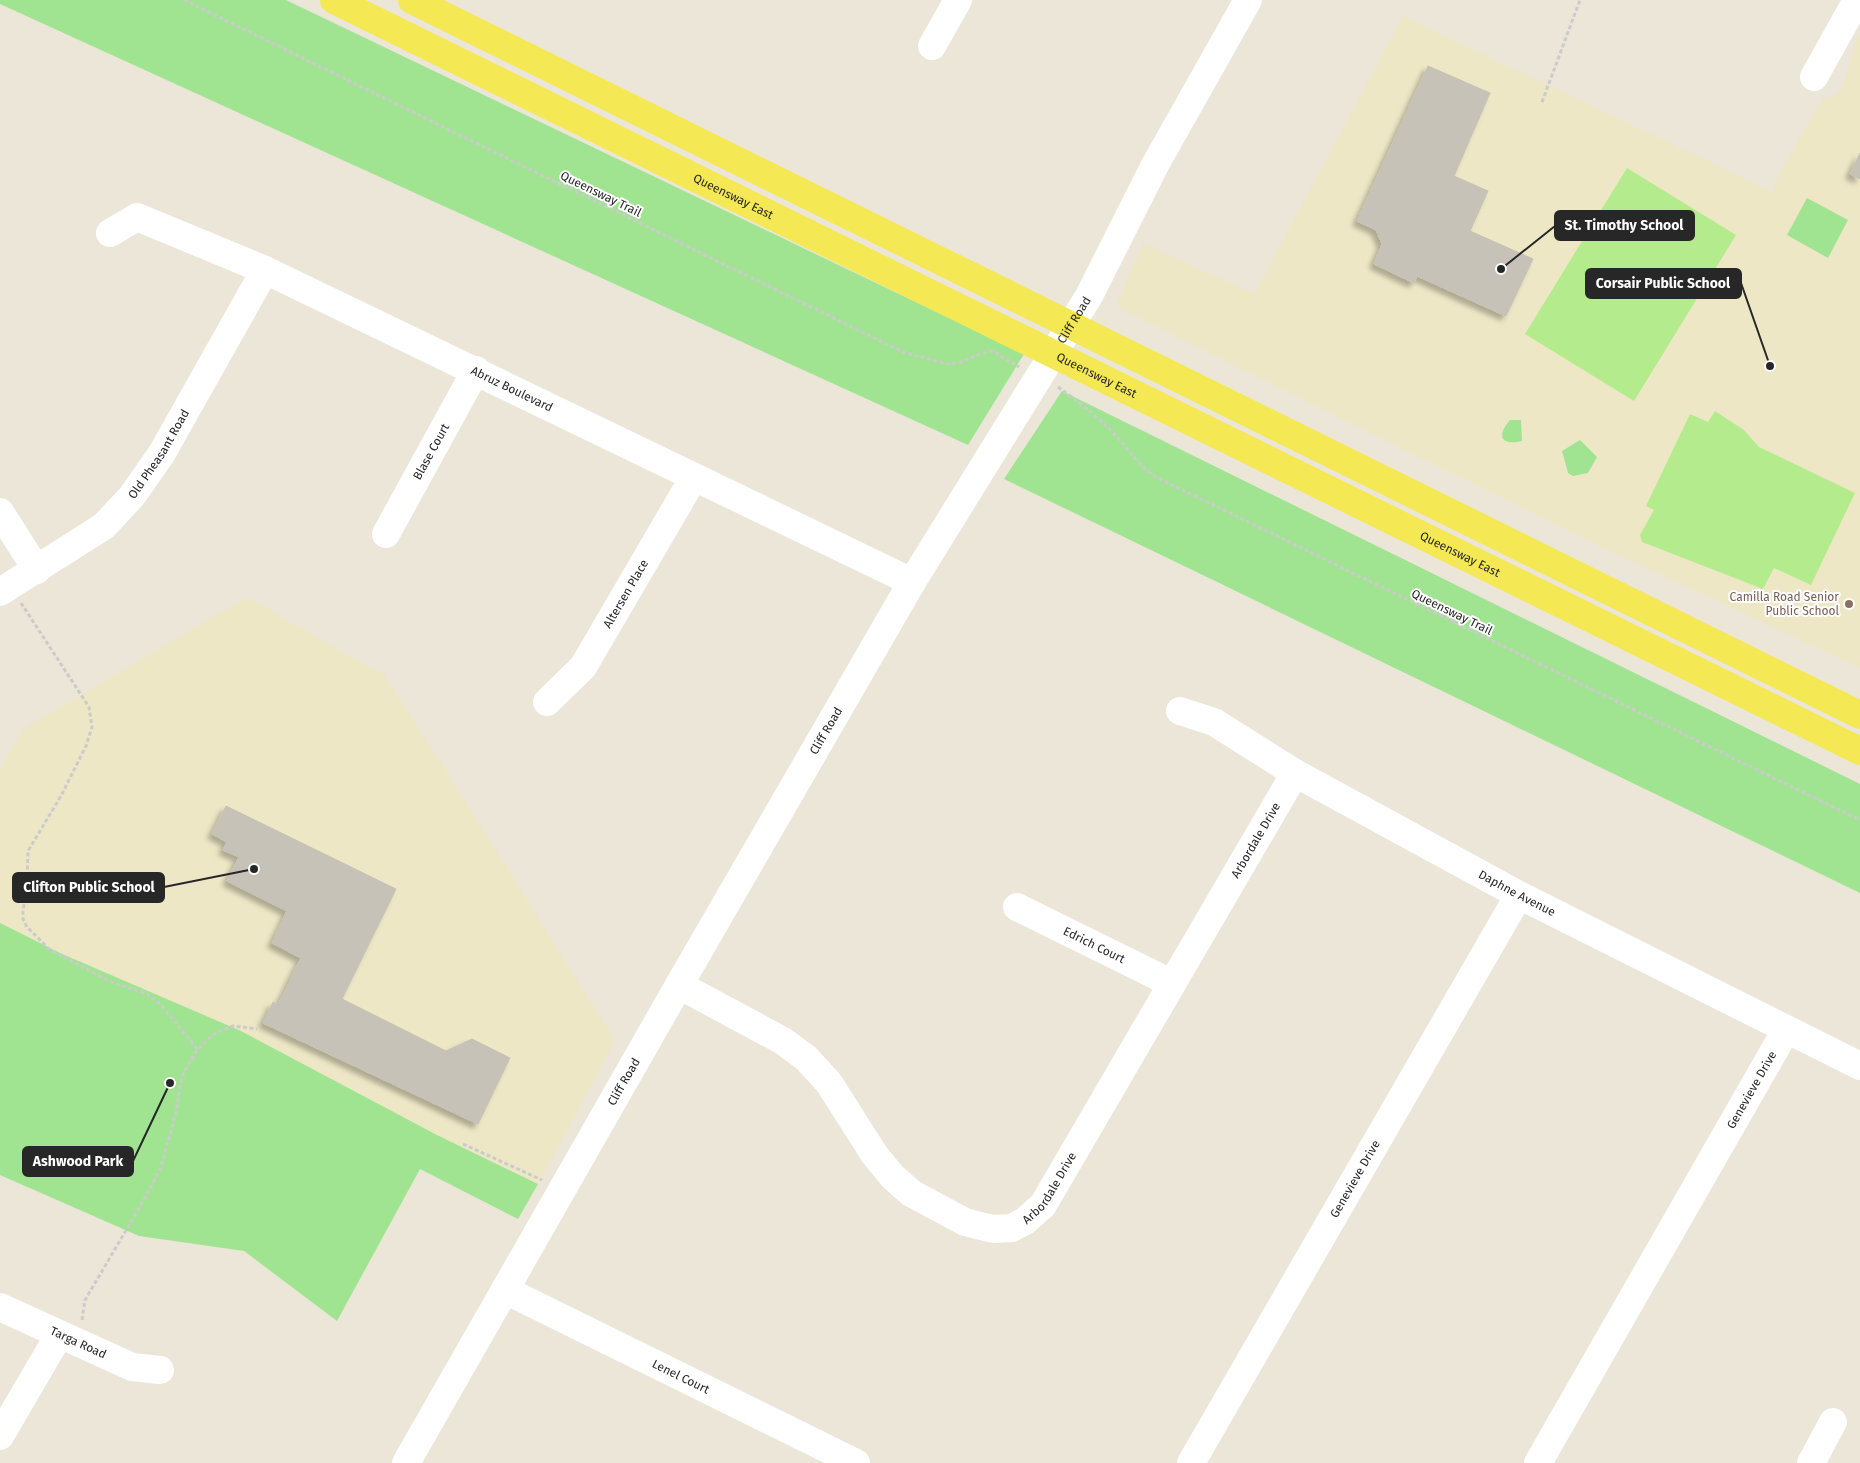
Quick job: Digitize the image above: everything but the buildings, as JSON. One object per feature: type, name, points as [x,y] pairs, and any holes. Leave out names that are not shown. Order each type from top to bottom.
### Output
[{"type":"main road","name":"Queensway East","points":[[334,0],[1860,751]]},
{"type":"main road","points":[[412,0],[1860,715]]},
{"type":"street","points":[[932,46],[958,0]]},
{"type":"street","name":"Cliff Road","points":[[406,1463],[912,582],[1071,326],[1155,165],[1248,0]]},
{"type":"street","points":[[1814,76],[1857,0]]},
{"type":"street","name":"Abruz Boulevard","points":[[110,233],[137,217],[265,270],[476,370],[912,582]]},
{"type":"street","name":"Old Pheasant Road","points":[[5,589],[104,526],[132,496],[162,453],[265,270]]},
{"type":"street","name":"Blase Court","points":[[386,534],[476,370]]},
{"type":"street","name":"Altersen Place","points":[[547,702],[583,667],[694,477]]},
{"type":"street","points":[[0,512],[37,570]]},
{"type":"street","name":"Daphne Avenue","points":[[1180,711],[1214,722],[1296,773],[1519,895],[1860,1066]]},
{"type":"street","name":"Arbordale Drive","points":[[679,985],[783,1041],[806,1058],[829,1083],[874,1154],[892,1176],[911,1193],[965,1222],[992,1229],[1012,1228],[1025,1222],[1043,1205],[1296,773]]},
{"type":"street","name":"Genevieve Drive","points":[[1191,1463],[1519,895]]},
{"type":"street","name":"Edrich Court","points":[[1018,907],[1172,984]]},
{"type":"street","name":"Genevieve Drive","points":[[1538,1463],[1786,1030]]},
{"type":"street","name":"Lenel Court","points":[[505,1290],[856,1463]]},
{"type":"street","name":"Targa Road","points":[[0,1306],[132,1368],[160,1370]]},
{"type":"street","points":[[0,1436],[68,1339]]},
{"type":"street","points":[[1811,1463],[1832,1422]]},
{"type":"path","name":"Queensway Trail","points":[[184,0],[903,352],[947,364],[959,363],[987,351],[993,351],[1013,364]]},
{"type":"path","points":[[1542,102],[1580,0]]},
{"type":"path","name":"Queensway Trail","points":[[1059,388],[1097,418],[1118,438],[1146,470],[1156,477],[1860,820]]},
{"type":"path","points":[[5,589],[89,707],[92,727],[74,774],[28,851],[24,919],[27,927],[49,949],[111,982],[147,994],[161,1005],[198,1050]]},
{"type":"path","points":[[68,1339],[85,1300],[148,1193],[162,1164],[176,1112],[184,1072],[198,1050],[217,1032],[233,1026],[257,1029]]},
{"type":"path","points":[[463,1144],[563,1190]]},
{"type":"shaded area","points":[[1403,16],[1775,193],[1773,185],[1821,101],[1839,93],[1848,73],[1854,46],[1860,34],[1860,668],[1582,538],[1121,309],[1118,301],[1143,243],[1254,294]]},
{"type":"shaded area","points":[[247,597],[385,676],[615,1041],[538,1184],[437,1135],[241,1031],[60,953],[0,923],[0,769],[23,729]]},
{"type":"green space","points":[[0,0],[286,0],[1024,354],[968,445],[0,4]]},
{"type":"green space","points":[[1627,168],[1736,235],[1634,401],[1525,334]]},
{"type":"green space","points":[[1807,198],[1848,220],[1828,258],[1787,235]]},
{"type":"green space","points":[[1062,391],[1860,784],[1860,893],[1004,479]]},
{"type":"green space","points":[[1715,411],[1744,430],[1759,447],[1855,493],[1811,585],[1774,568],[1763,589],[1642,542],[1640,535],[1654,510],[1646,506],[1690,414],[1708,422]]},
{"type":"green space","points":[[1510,420],[1521,420],[1522,441],[1509,442],[1503,438],[1503,431]]},
{"type":"green space","points":[[1580,440],[1597,457],[1588,473],[1573,476],[1568,473],[1562,451]]},
{"type":"green space","points":[[0,923],[60,953],[241,1031],[437,1135],[538,1184],[518,1219],[420,1169],[337,1321],[244,1251],[139,1236],[0,1175]]},
{"type":"place","name":"St. Timothy School","points":[[1501,269]]},
{"type":"place","name":"Corsair Public School","points":[[1770,366]]},
{"type":"place","name":"Camilla Road Senior Public School","points":[[1849,604]]},
{"type":"place","name":"Clifton Public School","points":[[254,869]]},
{"type":"place","name":"Ashwood Park","points":[[170,1083]]}]
